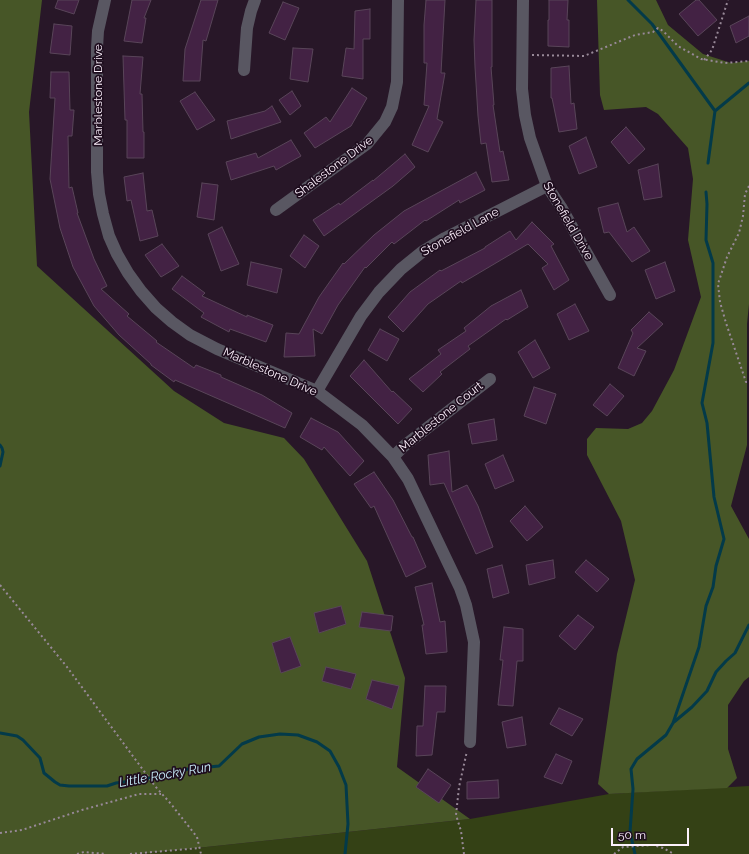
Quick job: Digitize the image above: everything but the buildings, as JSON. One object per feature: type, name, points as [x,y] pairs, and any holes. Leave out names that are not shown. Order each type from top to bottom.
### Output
[{"type":"street","name":"Marblestone Drive","points":[[105,0],[98,31],[97,48],[97,172],[103,214],[109,236],[117,254],[137,285],[156,308],[172,322],[190,335],[217,349],[317,391],[362,425],[393,456],[408,478],[460,588],[466,604],[474,642],[470,742]]},
{"type":"street","points":[[244,70],[247,28],[255,0]]},
{"type":"street","name":"Shalestone Drive","points":[[276,210],[367,144],[385,122],[392,107],[397,82],[398,0]]},
{"type":"street","name":"Stonefield Drive","points":[[523,0],[522,89],[525,115],[530,138],[547,186],[561,208],[610,296]]},
{"type":"street","name":"Stonefield Lane","points":[[317,391],[362,316],[379,292],[401,269],[422,252],[445,238],[547,186]]},
{"type":"street","name":"Marblestone Court","points":[[393,456],[490,379]]},
{"type":"path","points":[[704,60],[712,50],[728,0]]},
{"type":"path","points":[[523,54],[584,56],[635,35],[652,32],[658,28],[678,46],[690,54],[704,60],[725,63],[749,61]]},
{"type":"path","points":[[749,186],[746,194],[739,233],[727,257],[718,284],[720,302],[726,323],[746,382],[749,382]]},
{"type":"path","points":[[0,585],[66,667],[132,757],[197,837],[201,854]]},
{"type":"path","points":[[464,854],[461,831],[456,815],[459,787],[470,742]]},
{"type":"path","points":[[0,833],[22,830],[82,810],[139,794],[162,794]]},
{"type":"path","points":[[614,854],[623,847],[653,845],[674,854]]},
{"type":"path","points":[[130,854],[200,848]]},
{"type":"path","points":[[77,854],[84,852],[106,854]]},
{"type":"green space","points":[[0,0],[42,0],[29,112],[37,266],[174,391],[224,423],[284,438],[304,459],[367,561],[405,678],[397,767],[470,819],[140,854],[0,854]]},
{"type":"green space","points":[[597,0],[656,0],[668,25],[703,54],[731,63],[749,61],[749,304],[747,324],[747,445],[731,506],[749,539],[749,677],[744,681],[728,705],[728,749],[737,778],[727,788],[609,794],[598,784],[617,654],[635,580],[621,521],[587,455],[587,439],[596,428],[628,429],[642,423],[652,411],[674,370],[701,297],[688,240],[693,179],[688,148],[658,114],[646,107],[604,110],[600,95]]},
{"type":"green space","points":[[749,786],[749,854],[140,854],[470,819],[609,794]]},
{"type":"waterway","points":[[628,0],[652,24],[715,111],[708,163]]},
{"type":"waterway","points":[[715,111],[749,83]]},
{"type":"waterway","points":[[635,854],[630,832],[633,789],[631,769],[637,759],[666,735],[673,723],[699,647],[706,606],[713,587],[716,566],[724,539],[714,497],[707,423],[702,403],[713,343],[713,263],[706,240],[706,192]]},
{"type":"waterway","name":"Little Rocky Run","points":[[0,445],[3,452],[0,466]]},
{"type":"waterway","points":[[674,722],[692,707],[707,691],[716,672],[735,653],[749,625]]},
{"type":"waterway","name":"Little Rocky Run","points":[[0,733],[17,736],[23,740],[40,758],[44,773],[60,785],[69,786],[107,786],[116,783],[172,774],[188,769],[219,766],[242,744],[259,737],[280,734],[298,735],[317,742],[330,751],[339,767],[346,785],[348,824],[345,854]]}]
